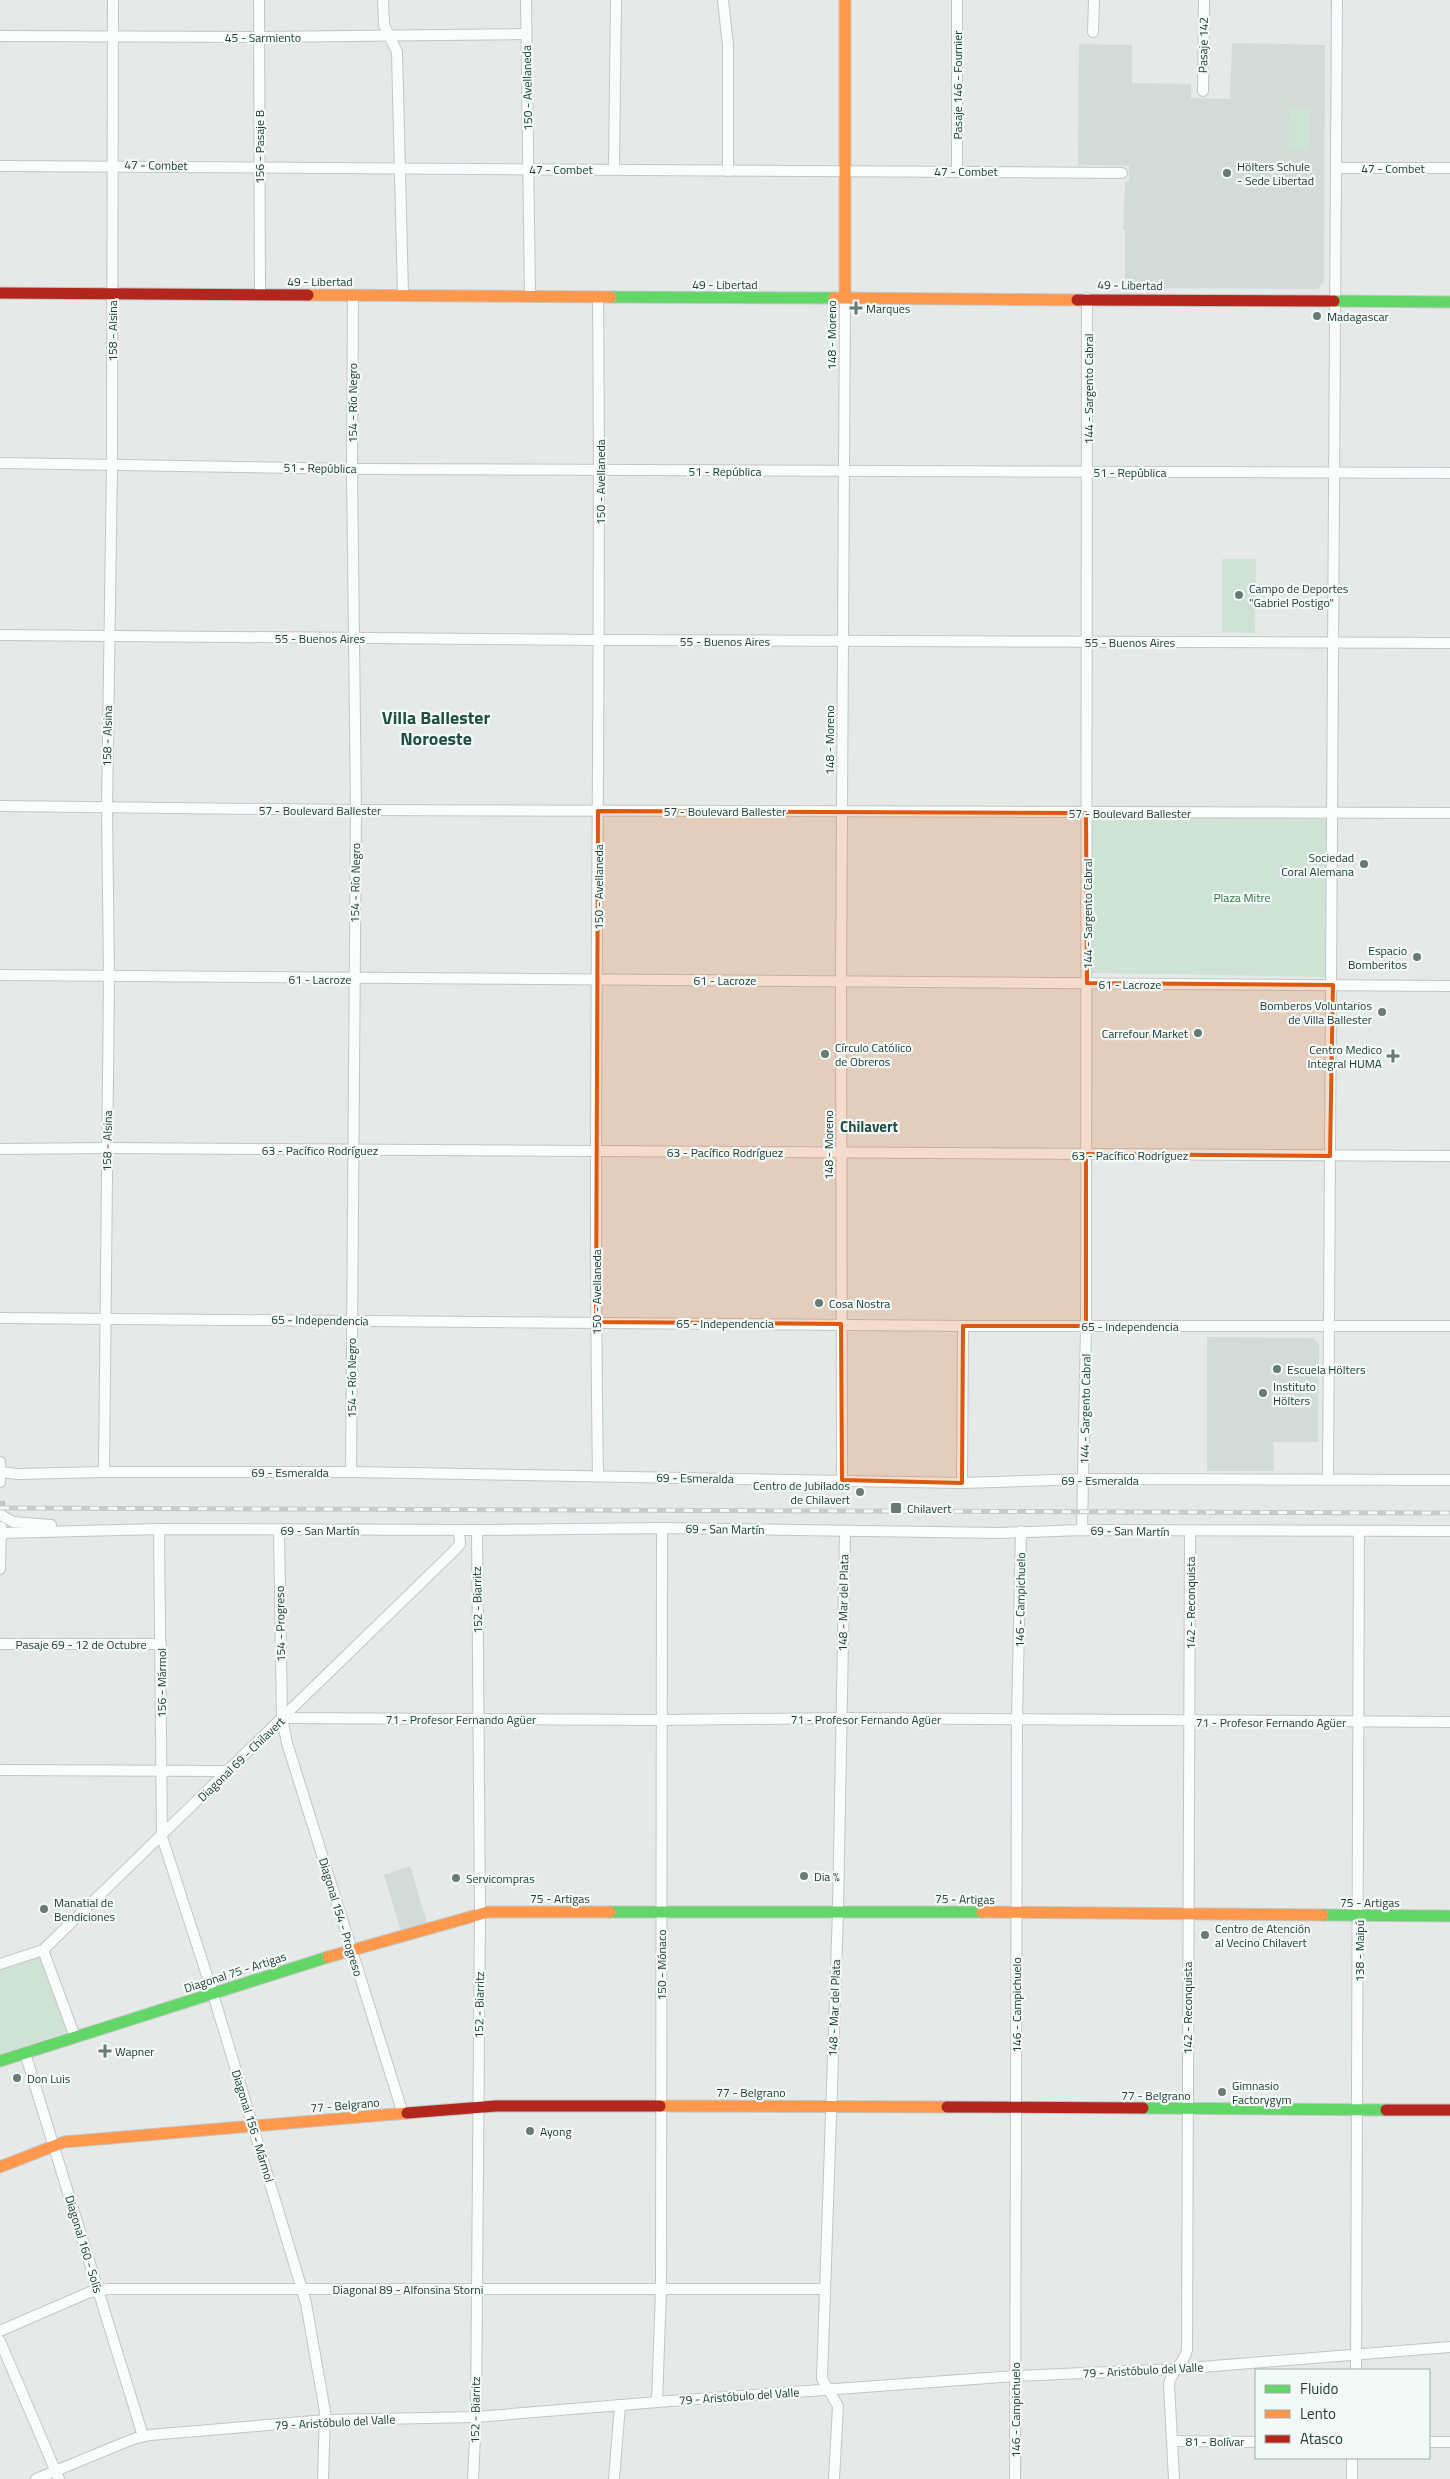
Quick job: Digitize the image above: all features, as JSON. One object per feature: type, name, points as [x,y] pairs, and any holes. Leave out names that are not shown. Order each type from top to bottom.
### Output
[{"type":"street","name":"158 - Alsina","points":[[104,1472],[109,978],[107,808],[112,465],[111,165],[113,0]]},
{"type":"street","name":"156 - Pasaje B","points":[[259,0],[258,167],[260,294]]},
{"type":"street","points":[[383,0],[384,25],[397,52],[403,294]]},
{"type":"street","name":"150 - Avellaneda","points":[[526,0],[530,296]]},
{"type":"street","points":[[614,168],[616,0]]},
{"type":"street","points":[[723,0],[728,46],[728,171]]},
{"type":"street","name":"148 - Moreno","points":[[842,1480],[841,980],[845,471],[845,0]]},
{"type":"street","name":"Pasaje 146 - Fournier","points":[[957,0],[957,171]]},
{"type":"street","points":[[1093,32],[1094,0]]},
{"type":"street","name":"Pasaje 142","points":[[1203,91],[1204,0]]},
{"type":"street","points":[[1328,1480],[1333,985],[1331,814],[1337,0]]},
{"type":"street","name":"45 - Sarmiento","points":[[0,36],[113,35],[259,38],[526,34]]},
{"type":"street","name":"47 - Combet","points":[[0,166],[614,168],[728,171],[1122,173]]},
{"type":"street","name":"47 - Combet","points":[[1336,168],[1450,168]]},
{"type":"street","name":"49 - Libertad","points":[[0,293],[403,294],[598,298],[1087,298],[1450,302]]},
{"type":"street","name":"154 - Río Negro","points":[[351,1472],[356,810],[352,469],[353,295]]},
{"type":"street","name":"150 - Avellaneda","points":[[598,298],[600,470],[596,1322],[598,1475]]},
{"type":"street","name":"144 - Sargento Cabral","points":[[1082,1530],[1086,1326],[1087,298]]},
{"type":"street","name":"51 - República","points":[[0,463],[352,469],[1450,473]]},
{"type":"street","name":"55 - Buenos Aires","points":[[0,635],[599,640],[1450,643]]},
{"type":"street","name":"57 - Boulevard Ballester","points":[[0,806],[356,810],[1450,813]]},
{"type":"street","name":"61 - Lacroze","points":[[0,976],[354,980],[841,980],[1087,984],[1450,986]]},
{"type":"street","name":"63 - Pacífico Rodríguez","points":[[0,1149],[107,1148],[1450,1156]]},
{"type":"street","name":"65 - Independencia","points":[[0,1318],[105,1317],[963,1326],[1450,1326]]},
{"type":"street","points":[[962,1483],[963,1326]]},
{"type":"street","points":[[0,1462],[0,1482]]},
{"type":"street","name":"69 - Esmeralda","points":[[0,1472],[18,1474],[351,1472],[962,1483],[1084,1479],[1450,1480]]},
{"type":"street","points":[[1,1515],[12,1522],[60,1525],[70,1531]]},
{"type":"street","points":[[0,1569],[1,1515]]},
{"type":"street","name":"69 - San Martín","points":[[1,1533],[159,1529],[476,1530],[662,1528],[845,1532],[1082,1530],[1190,1532],[1450,1531]]},
{"type":"street","name":"150 - Mónaco","points":[[657,2402],[661,2290],[662,1528]]},
{"type":"street","name":"156 - Mármol","points":[[159,1529],[162,1837]]},
{"type":"street","name":"154 - Progreso","points":[[279,1530],[282,1718]]},
{"type":"street","name":"Diagonal 69 - Chilavert","points":[[0,1964],[43,1950],[162,1837],[227,1771],[455,1550],[460,1544],[459,1530]]},
{"type":"street","name":"152 - Biarritz","points":[[473,2479],[476,2417],[480,1914],[476,1530]]},
{"type":"street","name":"146 - Campichuelo","points":[[1015,2479],[1017,1719],[1021,1531]]},
{"type":"street","name":"138 - Maipú","points":[[1356,2369],[1359,2109],[1359,1531]]},
{"type":"street","name":"148 - Mar del Plata","points":[[834,2479],[838,2406],[822,2379],[838,1911],[840,1718],[845,1532]]},
{"type":"street","name":"142 - Reconquista","points":[[1174,2479],[1169,2384],[1184,2361],[1186,2350],[1190,1532]]},
{"type":"street","name":"Pasaje 69 - 12 de Octubre","points":[[0,1644],[161,1644]]},
{"type":"street","name":"71 - Profesor Fernando Agüer","points":[[282,1718],[662,1720],[840,1718],[1190,1722],[1450,1722]]},
{"type":"street","name":"Diagonal 154 - Progreso","points":[[282,1718],[287,1743],[403,2114]]},
{"type":"street","points":[[0,1770],[227,1771]]},
{"type":"street","name":"Diagonal 156 - Mármol","points":[[162,1837],[254,2126],[302,2289],[326,2420]]},
{"type":"street","name":"75 - Artigas","points":[[480,1914],[838,1911],[1450,1916]]},
{"type":"street","name":"Diagonal 75 - Artigas","points":[[0,2061],[351,1950],[480,1914]]},
{"type":"street","points":[[43,1950],[74,2037]]},
{"type":"street","name":"Diagonal 160 - Solís","points":[[25,2053],[143,2436]]},
{"type":"street","name":"77 - Belgrano","points":[[0,2167],[54,2145],[478,2107],[660,2105],[1016,2109],[1450,2110]]},
{"type":"street","name":"Diagonal 89 - Alfonsina Storni","points":[[0,2331],[99,2290],[825,2289]]},
{"type":"street","points":[[0,2341],[57,2475]]},
{"type":"street","name":"79 - Aristóbulo del Valle","points":[[36,2479],[57,2475],[143,2436],[326,2420],[476,2417],[1015,2376],[1177,2369],[1450,2347]]},
{"type":"street","points":[[614,2479],[620,2405]]},
{"type":"street","points":[[323,2479],[326,2420]]},
{"type":"street","name":"81 - Bolívar","points":[[1173,2441],[1255,2442]]},
{"type":"street","points":[[1430,2442],[1450,2442]]},
{"type":"street","points":[[1352,2459],[1352,2479]]},
{"type":"highlighted area","points":[[598,811],[1086,813],[1087,983],[1333,985],[1330,1156],[1086,1154],[1086,1326],[963,1326],[962,1483],[842,1480],[841,1324],[596,1322]]},
{"type":"shaded area","name":"Hölters Schule - Sede Libertad","points":[[1232,43],[1325,45],[1324,280],[1318,289],[1125,288],[1125,230],[1123,230],[1125,182],[1129,181],[1129,166],[1078,165],[1079,44],[1132,45],[1132,83],[1191,84],[1191,98],[1230,99]]},
{"type":"shaded area","name":"Instituto Hölters","points":[[1207,1337],[1313,1338],[1319,1344],[1318,1442],[1273,1442],[1274,1471],[1207,1471]]},
{"type":"shaded area","points":[[410,1866],[427,1923],[401,1931],[384,1875]]},
{"type":"green space","points":[[1290,106],[1311,107],[1309,151],[1288,150]]},
{"type":"green space","name":"Campo de Deportes \"Gabriel Postigo\"","points":[[1222,559],[1256,559],[1255,633],[1222,632]]},
{"type":"green space","name":"Plaza Mitre","points":[[1091,814],[1328,819],[1328,977],[1091,973]]},
{"type":"green space","points":[[43,1955],[67,2032],[0,2054],[0,1969]]},
{"type":"tunnel","points":[[0,1501],[1,1515]]},
{"type":"railway","points":[[0,1508],[1450,1513]]},
{"type":"traffic: fast","points":[[611,297],[834,298]]},
{"type":"traffic: fast","points":[[1334,301],[1450,302]]},
{"type":"traffic: fast","points":[[610,1912],[982,1912]]},
{"type":"traffic: fast","points":[[1323,1915],[1450,1916]]},
{"type":"traffic: fast","points":[[0,2061],[328,1957]]},
{"type":"traffic: fast","points":[[1143,2108],[1386,2110]]},
{"type":"traffic: slow","points":[[845,0],[845,297]]},
{"type":"traffic: slow","points":[[308,295],[611,297]]},
{"type":"traffic: slow","points":[[834,298],[1077,300]]},
{"type":"traffic: slow","points":[[328,1957],[488,1912],[610,1912]]},
{"type":"traffic: slow","points":[[982,1912],[1323,1915]]},
{"type":"traffic: slow","points":[[660,2106],[947,2107]]},
{"type":"traffic: slow","points":[[0,2167],[64,2142],[407,2113]]},
{"type":"traffic: jam","points":[[0,293],[308,295]]},
{"type":"traffic: jam","points":[[1077,300],[1334,301]]},
{"type":"traffic: jam","points":[[407,2113],[496,2106],[660,2106]]},
{"type":"traffic: jam","points":[[947,2107],[1143,2108]]},
{"type":"traffic: jam","points":[[1386,2110],[1450,2110]]},
{"type":"place","name":"Hölters Schule - Sede Libertad","points":[[1227,173]]},
{"type":"place","name":"Marques","points":[[856,308]]},
{"type":"place","name":"Madagascar","points":[[1317,316]]},
{"type":"place","name":"Campo de Deportes \"Gabriel Postigo\"","points":[[1239,595]]},
{"type":"place","name":"Sociedad Coral Alemana","points":[[1364,864]]},
{"type":"place","name":"Espacio Bomberitos","points":[[1417,957]]},
{"type":"place","name":"Bomberos Voluntarios de Villa Ballester","points":[[1382,1012]]},
{"type":"place","name":"Carrefour Market","points":[[1198,1033]]},
{"type":"place","name":"Círculo Católico de Obreros","points":[[825,1054]]},
{"type":"place","name":"Centro Medico Integral HUMA","points":[[1393,1056]]},
{"type":"place","name":"Cosa Nostra","points":[[819,1303]]},
{"type":"place","name":"Escuela Hölters","points":[[1277,1369]]},
{"type":"place","name":"Instituto Hölters","points":[[1263,1393]]},
{"type":"place","name":"Centro de Jubilados de Chilavert","points":[[860,1492]]},
{"type":"place","name":"Chilavert","points":[[896,1508]]},
{"type":"place","name":"Dia %","points":[[804,1876]]},
{"type":"place","name":"Servicompras","points":[[456,1878]]},
{"type":"place","name":"Manatial de Bendiciones","points":[[44,1909]]},
{"type":"place","name":"Centro de Atención al Vecino Chilavert","points":[[1205,1935]]},
{"type":"place","name":"Wapner","points":[[105,2051]]},
{"type":"place","name":"Don Luis","points":[[17,2078]]},
{"type":"place","name":"Gimnasio Factorygym","points":[[1222,2092]]},
{"type":"place","name":"Ayong","points":[[530,2131]]},
{"type":"district","name":"Villa Ballester Noroeste","points":[[436,728]]},
{"type":"district","name":"Chilavert","points":[[869,1126]]}]
